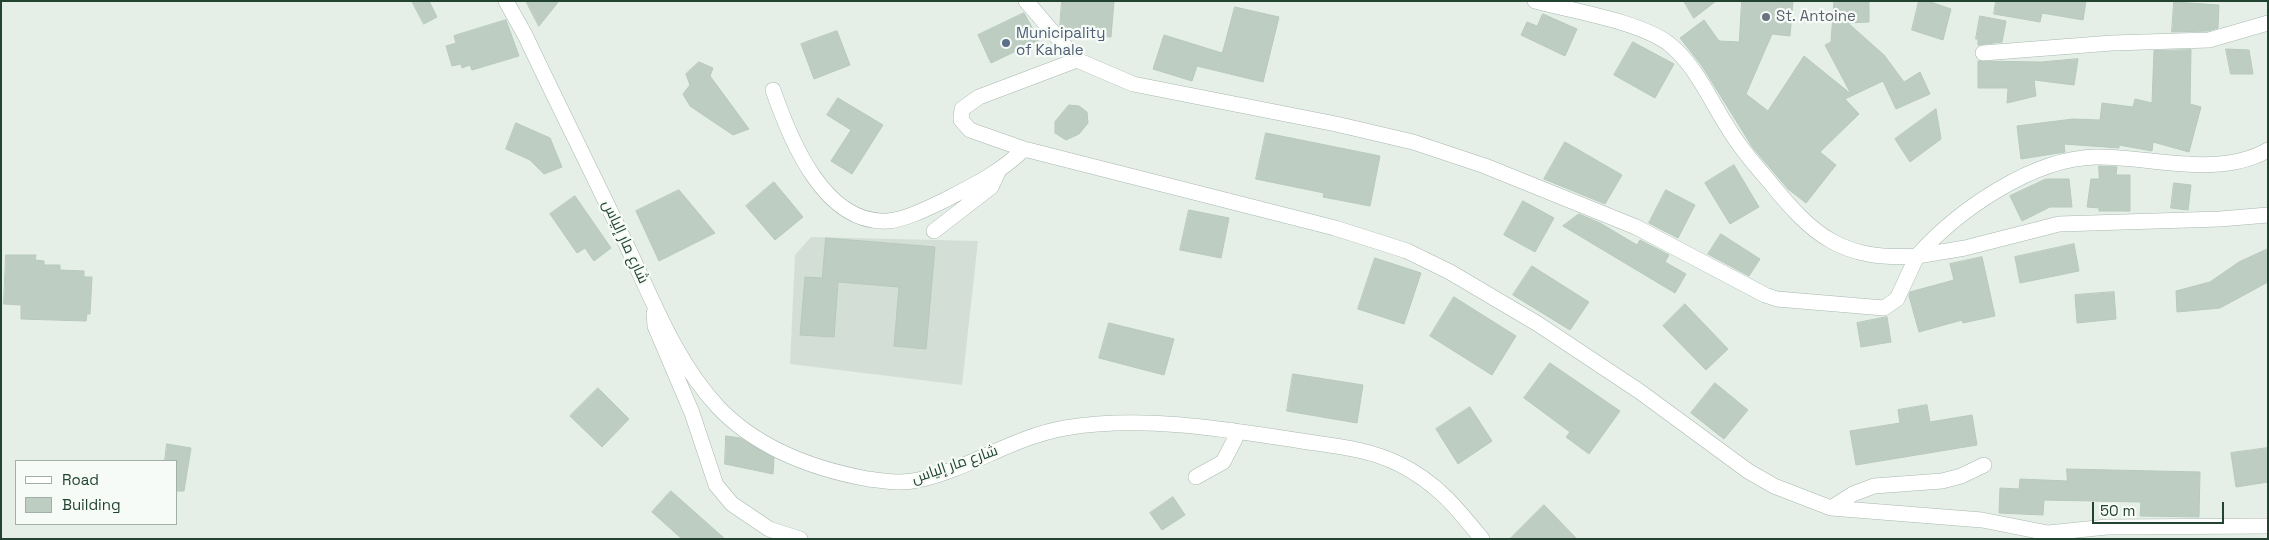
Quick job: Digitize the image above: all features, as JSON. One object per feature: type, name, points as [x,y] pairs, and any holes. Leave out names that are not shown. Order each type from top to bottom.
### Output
[{"type":"street","name":"شارع مار إلياس","points":[[506,1],[602,192],[657,310],[685,363],[719,408],[742,427],[772,447],[812,465],[843,474],[901,483],[919,480],[1038,434],[1099,424],[1197,426],[1230,430],[1345,448],[1383,456],[1422,477],[1440,491],[1455,504],[1482,539]]},
{"type":"street","points":[[1026,1],[1077,60],[1149,88],[1372,132],[1485,166],[1636,227],[1755,291],[1777,299],[1884,308],[1897,299],[1917,256],[1942,231],[1968,211],[2011,183],[2048,165],[2077,158],[2098,157],[2201,164],[2248,160],[2268,150]]},
{"type":"street","points":[[1535,1],[1627,25],[1667,42],[1680,54],[1704,85],[1728,127],[1753,162],[1795,214],[1811,228],[1842,247],[1865,255],[1887,258],[1917,256],[1965,248],[2059,224],[2220,219],[2268,215]]},
{"type":"street","points":[[1984,53],[2112,43],[2209,40],[2268,23]]},
{"type":"street","points":[[1077,60],[979,97],[962,109],[960,116],[970,130],[1024,149],[1335,228],[1407,251],[1450,272],[1538,324],[1639,391],[1748,471],[1774,486],[1831,508],[1982,520],[2049,536],[2107,527],[2268,526]]},
{"type":"street","points":[[773,90],[784,122],[810,172],[839,205],[861,217],[889,221],[927,208],[999,171],[1024,149]]},
{"type":"street","points":[[934,231],[991,188],[999,171]]},
{"type":"street","points":[[657,310],[654,312],[655,326],[692,413],[716,485],[732,504],[769,529],[800,539]]},
{"type":"street","points":[[1196,477],[1223,462],[1235,439],[1230,430]]},
{"type":"street","points":[[1831,508],[1853,494],[1874,486],[1942,481],[1984,465]]},
{"type":"shaded area","points":[[811,237],[978,241],[962,385],[790,364],[795,255]]},
{"type":"building","points":[[412,1],[429,1],[437,17],[424,24]]},
{"type":"building","points":[[526,1],[559,1],[539,26]]},
{"type":"building","points":[[1062,1],[1114,1],[1111,37],[1066,33],[1060,26]]},
{"type":"building","points":[[1684,1],[1716,1],[1694,18]]},
{"type":"building","points":[[1742,1],[1793,1],[1790,36],[1772,34],[1746,94],[1768,111],[1804,56],[1851,94],[1825,45],[1831,42],[1834,1],[1869,1],[1869,22],[1848,23],[1884,55],[1904,82],[1920,72],[1930,94],[1896,109],[1883,81],[1845,99],[1859,114],[1820,152],[1836,165],[1806,203],[1788,189],[1753,148],[1702,66],[1680,38],[1704,20],[1719,41],[1739,42]]},
{"type":"building","points":[[1919,1],[1928,1],[1951,9],[1943,40],[1912,30]]},
{"type":"building","points":[[1996,1],[2086,1],[2083,20],[2042,13],[2040,22],[1994,14]]},
{"type":"building","points":[[2174,2],[2219,5],[2218,28],[2208,31],[2172,32]]},
{"type":"building","points":[[1235,7],[1279,17],[1263,82],[1197,66],[1192,81],[1153,69],[1164,35],[1222,53]]},
{"type":"building","points":[[1024,13],[1039,40],[991,63],[978,35]]},
{"type":"building","points":[[1543,14],[1577,29],[1565,56],[1521,35],[1527,22],[1537,26]]},
{"type":"building","points":[[1980,16],[2006,21],[2002,42],[1978,45],[1978,39],[1976,39]]},
{"type":"building","points":[[506,20],[519,56],[472,70],[470,65],[462,68],[461,64],[452,66],[446,46],[456,43],[454,36]]},
{"type":"building","points":[[837,31],[850,65],[814,79],[801,44]]},
{"type":"building","points":[[1633,42],[1674,64],[1655,98],[1614,75]]},
{"type":"building","points":[[2226,49],[2249,50],[2253,74],[2231,74]]},
{"type":"building","points":[[2191,50],[2190,104],[2201,107],[2189,152],[2153,142],[2152,151],[2119,145],[2119,148],[2064,144],[2065,152],[2021,159],[2017,126],[2073,119],[2100,120],[2102,103],[2133,107],[2135,99],[2152,103],[2154,51]]},
{"type":"building","points":[[2078,59],[2074,85],[2034,80],[2036,96],[2007,103],[2008,88],[1978,88],[1978,61],[2041,62]]},
{"type":"building","points":[[699,62],[713,68],[710,76],[749,129],[733,135],[690,106],[683,94],[690,85],[686,74]]},
{"type":"building","points":[[838,98],[883,125],[852,174],[831,161],[851,130],[827,115]]},
{"type":"building","points":[[1069,105],[1079,106],[1087,112],[1088,123],[1079,134],[1066,140],[1055,133],[1055,122]]},
{"type":"building","points":[[1936,109],[1941,139],[1910,162],[1895,139]]},
{"type":"building","points":[[516,123],[550,138],[562,167],[544,174],[530,160],[506,149]]},
{"type":"building","points":[[1266,133],[1380,156],[1370,206],[1323,197],[1324,193],[1256,179]]},
{"type":"building","points":[[1565,142],[1622,175],[1605,204],[1544,179]]},
{"type":"building","points":[[1734,165],[1759,207],[1730,224],[1705,183]]},
{"type":"building","points":[[2099,166],[2117,167],[2116,175],[2130,175],[2130,211],[2099,211],[2099,208],[2087,207],[2091,179],[2099,179]]},
{"type":"building","points":[[2046,179],[2069,179],[2072,207],[2050,207],[2022,221],[2010,196]]},
{"type":"building","points":[[774,182],[803,217],[775,240],[746,206]]},
{"type":"building","points":[[2174,183],[2191,185],[2188,210],[2171,208]]},
{"type":"building","points":[[679,190],[715,233],[659,261],[636,211]]},
{"type":"building","points":[[1666,190],[1695,205],[1678,238],[1649,223]]},
{"type":"building","points":[[575,196],[611,248],[594,261],[585,248],[577,253],[550,214]]},
{"type":"building","points":[[1523,201],[1554,218],[1535,252],[1504,235]]},
{"type":"building","points":[[1189,210],[1229,218],[1221,258],[1180,250]]},
{"type":"building","points":[[1579,214],[1600,223],[1637,245],[1640,240],[1669,255],[1665,262],[1686,274],[1675,293],[1563,226]]},
{"type":"building","points":[[1721,234],[1760,259],[1749,276],[1708,254]]},
{"type":"building","points":[[826,238],[935,247],[926,349],[894,346],[899,287],[838,282],[834,337],[800,335],[805,277],[822,278]]},
{"type":"building","points":[[2074,244],[2079,271],[2020,283],[2015,257]]},
{"type":"building","points":[[2268,249],[2268,282],[2220,308],[2177,312],[2176,291],[2210,282],[2239,262]]},
{"type":"building","points":[[6,255],[36,255],[35,260],[44,261],[44,265],[60,265],[60,270],[84,271],[84,277],[92,277],[90,314],[87,314],[86,321],[21,319],[21,305],[4,304]]},
{"type":"building","points":[[1982,257],[1995,316],[1963,323],[1962,320],[1919,332],[1909,296],[1910,292],[1954,280],[1950,264]]},
{"type":"building","points":[[1375,258],[1421,273],[1404,324],[1358,309]]},
{"type":"building","points":[[1532,266],[1589,302],[1570,330],[1513,295]]},
{"type":"building","points":[[2114,292],[2116,319],[2077,323],[2075,295]]},
{"type":"building","points":[[1454,297],[1516,336],[1492,375],[1430,336]]},
{"type":"building","points":[[1685,304],[1728,349],[1706,370],[1663,326]]},
{"type":"building","points":[[1887,317],[1891,342],[1861,347],[1857,323]]},
{"type":"building","points":[[1109,323],[1174,339],[1164,375],[1099,358]]},
{"type":"building","points":[[1550,363],[1620,411],[1589,454],[1566,437],[1570,432],[1524,398]]},
{"type":"building","points":[[1293,374],[1363,385],[1357,423],[1287,411]]},
{"type":"building","points":[[1715,383],[1748,410],[1724,439],[1691,413]]},
{"type":"building","points":[[598,388],[629,419],[602,447],[570,416]]},
{"type":"building","points":[[1927,405],[1930,422],[1972,415],[1977,445],[1856,465],[1850,431],[1900,423],[1898,410]]},
{"type":"building","points":[[1470,407],[1492,441],[1458,464],[1436,429]]},
{"type":"building","points":[[726,436],[740,438],[774,458],[773,474],[725,464]]},
{"type":"building","points":[[167,444],[191,448],[184,491],[178,491],[178,460],[165,460]]},
{"type":"building","points":[[2268,448],[2268,482],[2236,487],[2231,453]]},
{"type":"building","points":[[2067,469],[2200,472],[2199,517],[2140,516],[2141,502],[2044,500],[2043,515],[1999,513],[2000,488],[2019,489],[2020,479],[2067,481]]},
{"type":"building","points":[[671,491],[725,539],[682,539],[652,512]]},
{"type":"building","points":[[1173,497],[1185,515],[1162,530],[1150,513]]},
{"type":"building","points":[[1544,505],[1577,539],[1510,539]]},
{"type":"place","name":"St. Antoine","points":[[1766,17]]},
{"type":"place","name":"Municipality of Kahale","points":[[1006,43]]}]
